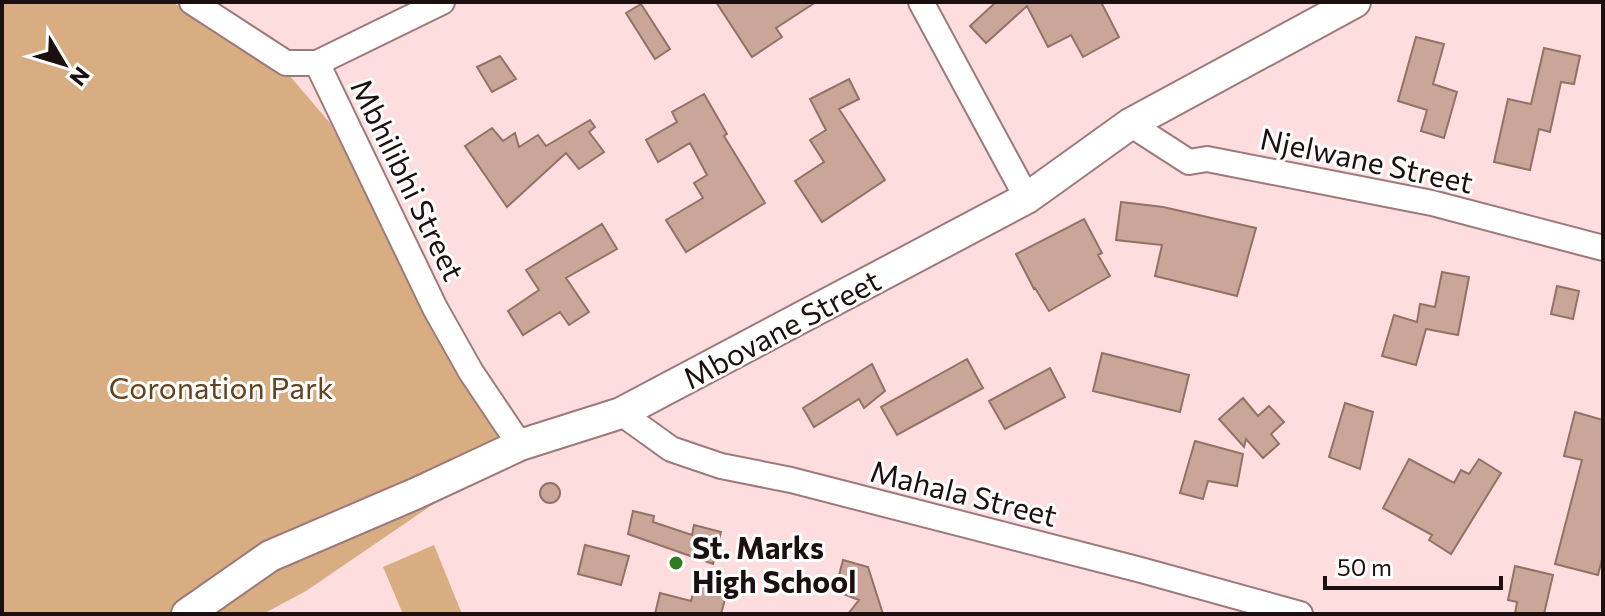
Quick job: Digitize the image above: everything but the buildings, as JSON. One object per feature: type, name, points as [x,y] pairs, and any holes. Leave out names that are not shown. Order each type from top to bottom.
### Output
[{"type":"street","name":"Mbhilibhi Street","points":[[192,2],[286,63],[317,63],[435,308],[471,372],[520,445]]},
{"type":"street","points":[[317,63],[442,2]]},
{"type":"street","points":[[921,2],[1027,198]]},
{"type":"street","name":"Mbovane Street","points":[[187,614],[270,556],[520,445],[621,413],[1027,198],[1130,124],[1355,2]]},
{"type":"street","name":"Njelwane Street","points":[[1130,124],[1189,162],[1207,159],[1432,203],[1602,243]]},
{"type":"street","name":"Mahala Street","points":[[621,413],[671,449],[721,466],[821,488],[1300,614]]},
{"type":"green space","name":"Coronation Park","points":[[2,2],[172,2],[242,41],[289,75],[330,123],[435,325],[520,445],[306,591],[263,614],[2,614]]},
{"type":"green space","points":[[434,545],[462,614],[403,614],[383,567]]},
{"type":"place","name":"St. Marks High School","points":[[676,563]]}]
